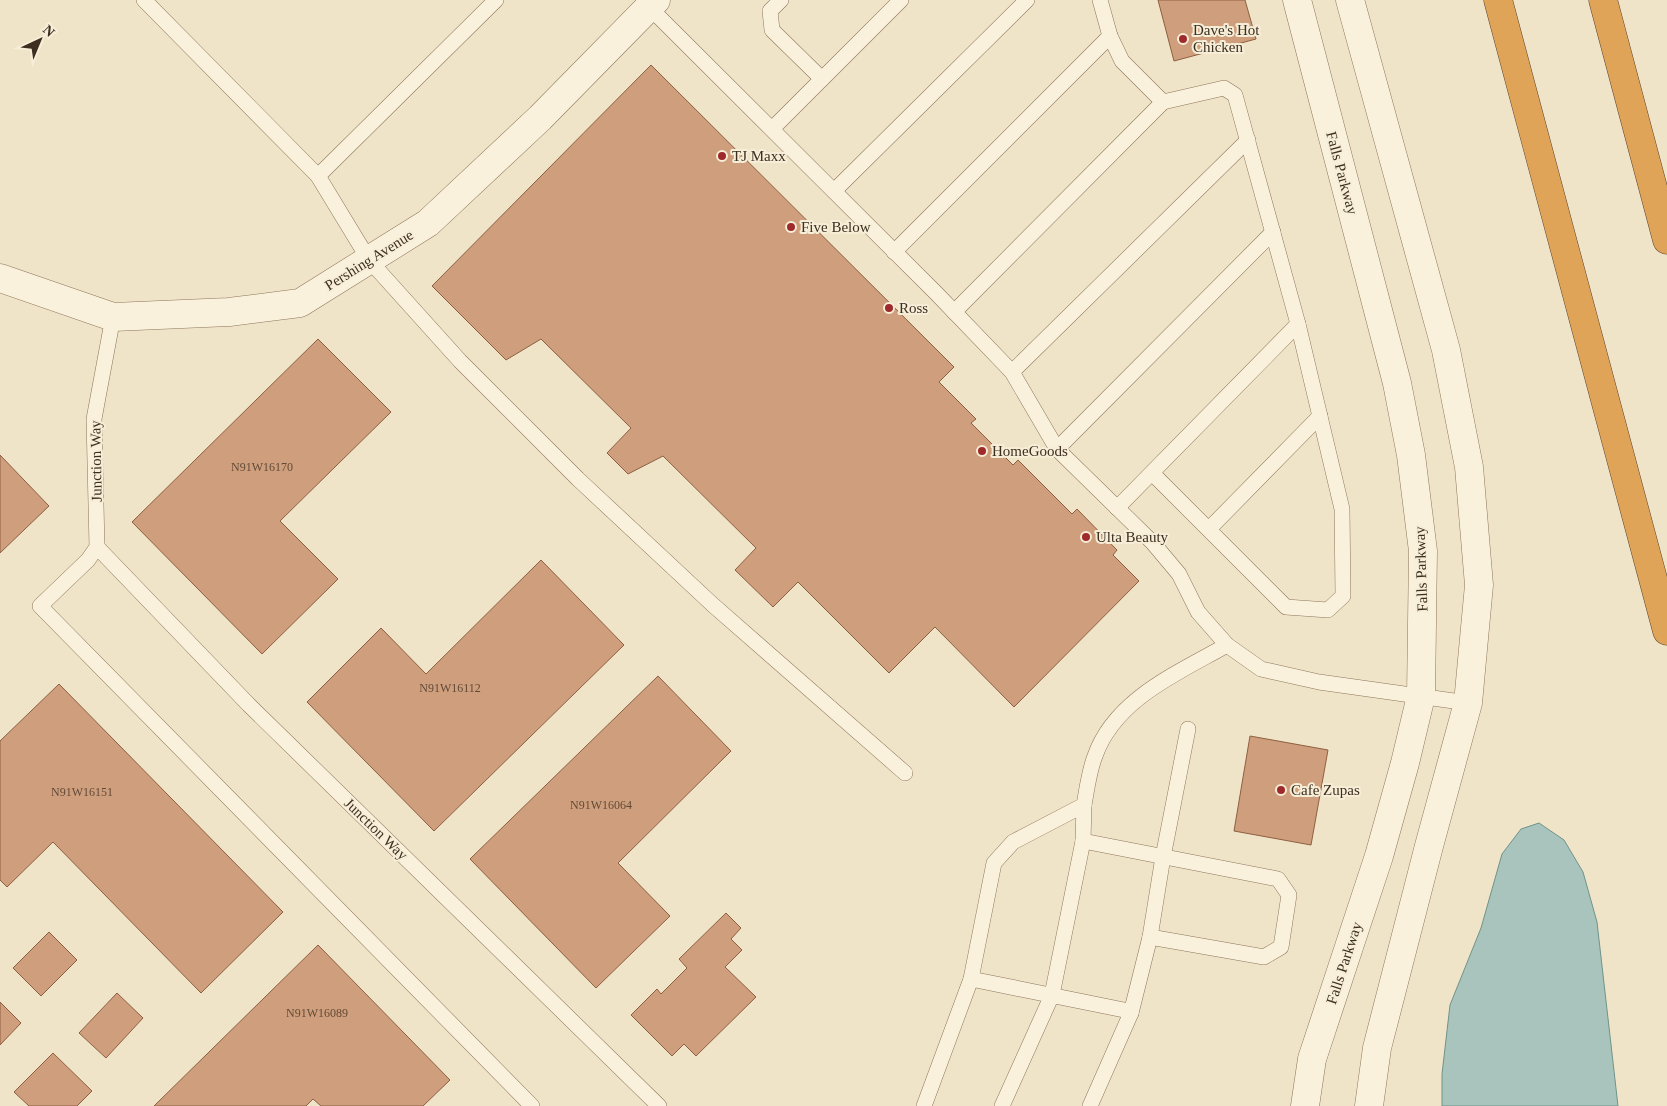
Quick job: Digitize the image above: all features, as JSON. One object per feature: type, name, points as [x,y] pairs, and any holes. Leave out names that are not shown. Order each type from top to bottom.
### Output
[{"type":"highway","points":[[1498,0],[1667,631]]},
{"type":"highway","points":[[1603,0],[1667,240]]},
{"type":"street","name":"Falls Parkway","points":[[1297,0],[1397,383],[1411,455],[1423,551],[1421,696],[1405,763],[1379,856],[1312,1059],[1305,1106]]},
{"type":"street","points":[[1350,0],[1446,350],[1469,467],[1479,585],[1468,703],[1380,1038],[1369,1106]]},
{"type":"street","name":"Pershing Avenue","points":[[0,278],[113,317],[229,312],[300,303],[428,223],[540,118],[652,4]]},
{"type":"lane","points":[[144,0],[318,176],[369,260],[460,361],[578,479],[713,605],[906,773]]},
{"type":"lane","points":[[318,176],[496,0]]},
{"type":"lane","points":[[781,0],[770,11],[772,30],[822,79]]},
{"type":"lane","points":[[772,129],[901,0]]},
{"type":"lane","points":[[834,191],[1027,0]]},
{"type":"lane","points":[[1100,0],[1110,36],[1122,61],[1163,102]]},
{"type":"lane","points":[[652,4],[772,129],[1012,372],[1057,449],[1153,543],[1179,574],[1198,612],[1227,645],[1261,669],[1319,682],[1468,703]]},
{"type":"lane","points":[[894,252],[1110,36]]},
{"type":"lane","points":[[954,312],[1163,102],[1224,88],[1234,95],[1298,324],[1342,509],[1343,596],[1328,610],[1286,607],[1152,473]]},
{"type":"lane","points":[[1012,372],[1248,140]]},
{"type":"lane","points":[[1057,449],[1273,232]]},
{"type":"lane","name":"Junction Way","points":[[113,317],[94,420],[97,547],[249,705],[659,1106]]},
{"type":"lane","points":[[1117,508],[1298,324]]},
{"type":"lane","points":[[1209,530],[1320,416]]},
{"type":"lane","points":[[97,547],[88,560],[40,606],[532,1106]]},
{"type":"lane","points":[[1002,1106],[1052,996],[1083,841],[1084,805],[1094,756],[1108,729],[1126,709],[1152,688],[1227,645]]},
{"type":"lane","points":[[1090,1106],[1131,1013],[1150,937],[1163,857],[1188,729]]},
{"type":"lane","points":[[924,1106],[971,979],[994,863],[1013,842],[1084,805]]},
{"type":"lane","points":[[1083,841],[1278,879],[1289,895],[1281,947],[1264,957],[1150,937]]},
{"type":"lane","points":[[971,979],[1131,1013]]},
{"type":"water","points":[[1539,823],[1564,840],[1583,872],[1597,922],[1618,1106],[1442,1106],[1442,1074],[1450,1005],[1481,928],[1502,854],[1521,829]]},
{"type":"building","points":[[1158,0],[1245,0],[1256,39],[1174,61]]},
{"type":"building","points":[[651,65],[954,367],[939,382],[976,419],[971,423],[1013,465],[1018,460],[1072,514],[1077,509],[1117,550],[1113,555],[1139,581],[1014,707],[935,627],[889,673],[798,582],[773,607],[735,570],[756,548],[663,456],[628,474],[607,453],[631,428],[541,339],[506,360],[432,286]]},
{"type":"building","points":[[318,339],[391,412],[280,521],[338,579],[262,654],[132,522]]},
{"type":"building","points":[[0,455],[49,506],[0,553]]},
{"type":"building","points":[[541,560],[624,645],[434,831],[307,702],[381,628],[426,674]]},
{"type":"building","points":[[658,676],[731,751],[618,863],[670,916],[596,988],[470,859]]},
{"type":"building","points":[[59,684],[283,912],[201,993],[53,842],[7,887],[0,880],[0,741]]},
{"type":"building","name":"Cafe Zupas","points":[[1250,736],[1328,750],[1311,845],[1234,831]]},
{"type":"building","points":[[726,913],[741,928],[731,939],[742,950],[725,967],[756,997],[696,1056],[684,1044],[672,1056],[631,1015],[657,989],[661,994],[687,968],[679,959]]},
{"type":"building","points":[[49,932],[77,960],[41,996],[13,968]]},
{"type":"building","points":[[318,945],[450,1080],[423,1106],[321,1106],[313,1099],[306,1106],[154,1106]]},
{"type":"building","points":[[117,993],[143,1018],[106,1058],[79,1033]]},
{"type":"building","points":[[0,1002],[21,1023],[0,1045]]},
{"type":"building","points":[[53,1053],[92,1091],[77,1106],[29,1106],[14,1092]]},
{"type":"place","name":"Dave's Hot Chicken","points":[[1183,39]]},
{"type":"place","name":"TJ Maxx","points":[[722,156]]},
{"type":"place","name":"Five Below","points":[[791,227]]},
{"type":"place","name":"Ross","points":[[889,308]]},
{"type":"place","name":"HomeGoods","points":[[982,451]]},
{"type":"place","name":"Ulta Beauty","points":[[1086,537]]},
{"type":"place","name":"Cafe Zupas","points":[[1281,790]]}]
